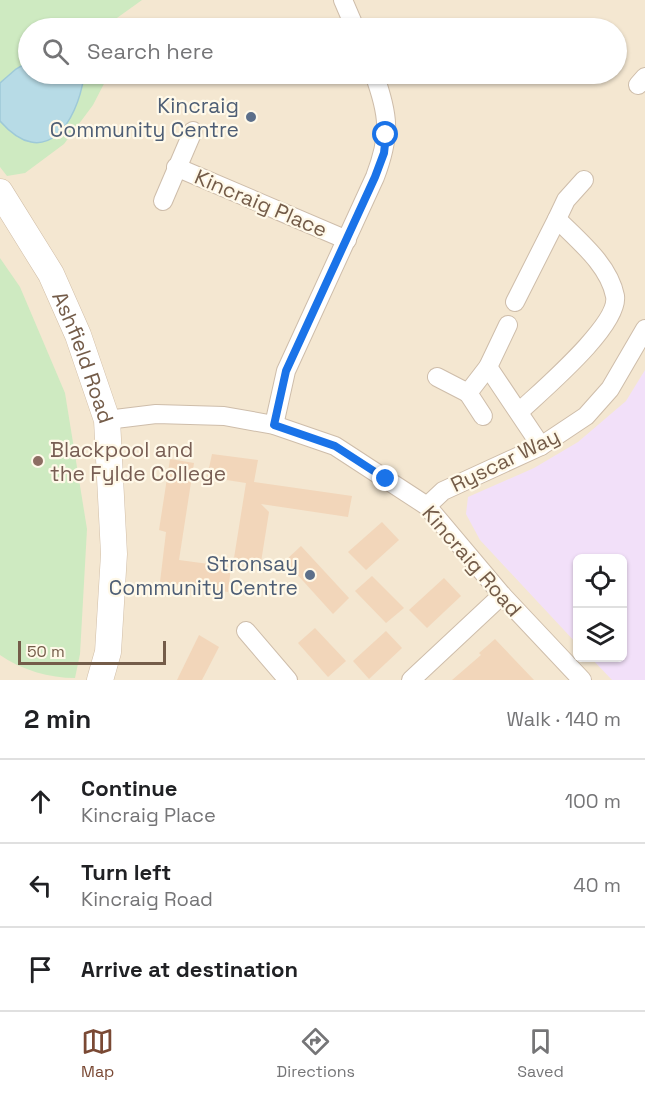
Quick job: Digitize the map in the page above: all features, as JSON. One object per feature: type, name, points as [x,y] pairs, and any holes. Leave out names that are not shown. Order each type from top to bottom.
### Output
[{"type":"street","points":[[343,0],[351,18]]},
{"type":"street","name":"Kincraig Place","points":[[274,425],[286,371],[347,240],[384,153],[387,119],[378,84]]},
{"type":"street","name":"Kincraig Place","points":[[163,201],[193,131]]},
{"type":"street","name":"Kincraig Place","points":[[176,167],[347,240]]},
{"type":"street","points":[[514,302],[566,200],[584,180]]},
{"type":"street","name":"Ashfield Road","points":[[0,192],[51,274],[78,335],[107,420],[114,554],[108,652],[100,680]]},
{"type":"street","points":[[519,412],[583,351],[612,314],[615,299],[611,284],[594,256],[557,219]]},
{"type":"street","points":[[468,393],[488,367],[508,325]]},
{"type":"street","name":"Ryscar Way","points":[[427,506],[443,491],[541,446],[586,416],[610,389],[645,329]]},
{"type":"street","points":[[488,367],[541,446]]},
{"type":"street","points":[[436,377],[468,393],[483,416]]},
{"type":"street","name":"Kincraig Road","points":[[107,420],[156,414],[224,416],[274,425],[335,446],[427,506],[501,595],[582,680]]},
{"type":"street","points":[[411,680],[501,595]]},
{"type":"street","points":[[246,631],[288,680]]},
{"type":"shaded area","points":[[0,0],[645,0],[645,680],[0,680]]},
{"type":"shaded area","points":[[645,370],[645,680],[612,680],[595,662],[627,662],[627,554],[573,554],[573,640],[480,540],[466,514],[468,497],[534,468],[578,442],[626,401]]},
{"type":"green space","points":[[0,0],[142,0],[117,18],[18,18],[18,84],[104,84],[93,105],[64,144],[25,173],[7,176],[0,167]]},
{"type":"green space","name":"Blackpool and the Fylde College","points":[[0,258],[20,287],[65,393],[87,529],[80,654],[75,678],[56,677],[36,672],[0,655]]},
{"type":"water","points":[[18,68],[18,84],[82,84],[74,110],[66,124],[56,135],[45,142],[31,142],[16,136],[0,121],[0,83]]},
{"type":"building","points":[[212,454],[258,460],[254,482],[352,496],[348,517],[261,504],[269,512],[261,562],[234,558],[246,483],[207,477]]},
{"type":"building","points":[[170,459],[194,463],[179,560],[231,567],[228,592],[160,582],[166,532],[159,530]]},
{"type":"building","points":[[382,522],[399,540],[366,570],[348,552]]},
{"type":"building","points":[[301,546],[349,598],[333,614],[285,561]]},
{"type":"building","points":[[372,576],[404,608],[386,623],[355,591]]},
{"type":"building","points":[[444,578],[461,596],[427,628],[409,610]]},
{"type":"building","points":[[315,628],[346,661],[328,677],[298,643]]},
{"type":"building","points":[[386,631],[402,648],[369,679],[353,661]]},
{"type":"building","points":[[199,635],[219,647],[202,680],[177,680]]},
{"type":"building","points":[[495,639],[534,680],[452,680],[481,655],[479,653]]},
{"type":"place","name":"Kincraig Community Centre","points":[[251,117]]},
{"type":"place","name":"Blackpool and the Fylde College","points":[[38,461]]},
{"type":"place","name":"Stronsay Community Centre","points":[[310,575]]},
{"type":"route","points":[[386,135],[384,153],[375,177],[286,371],[274,425],[335,446],[386,479]]}]
